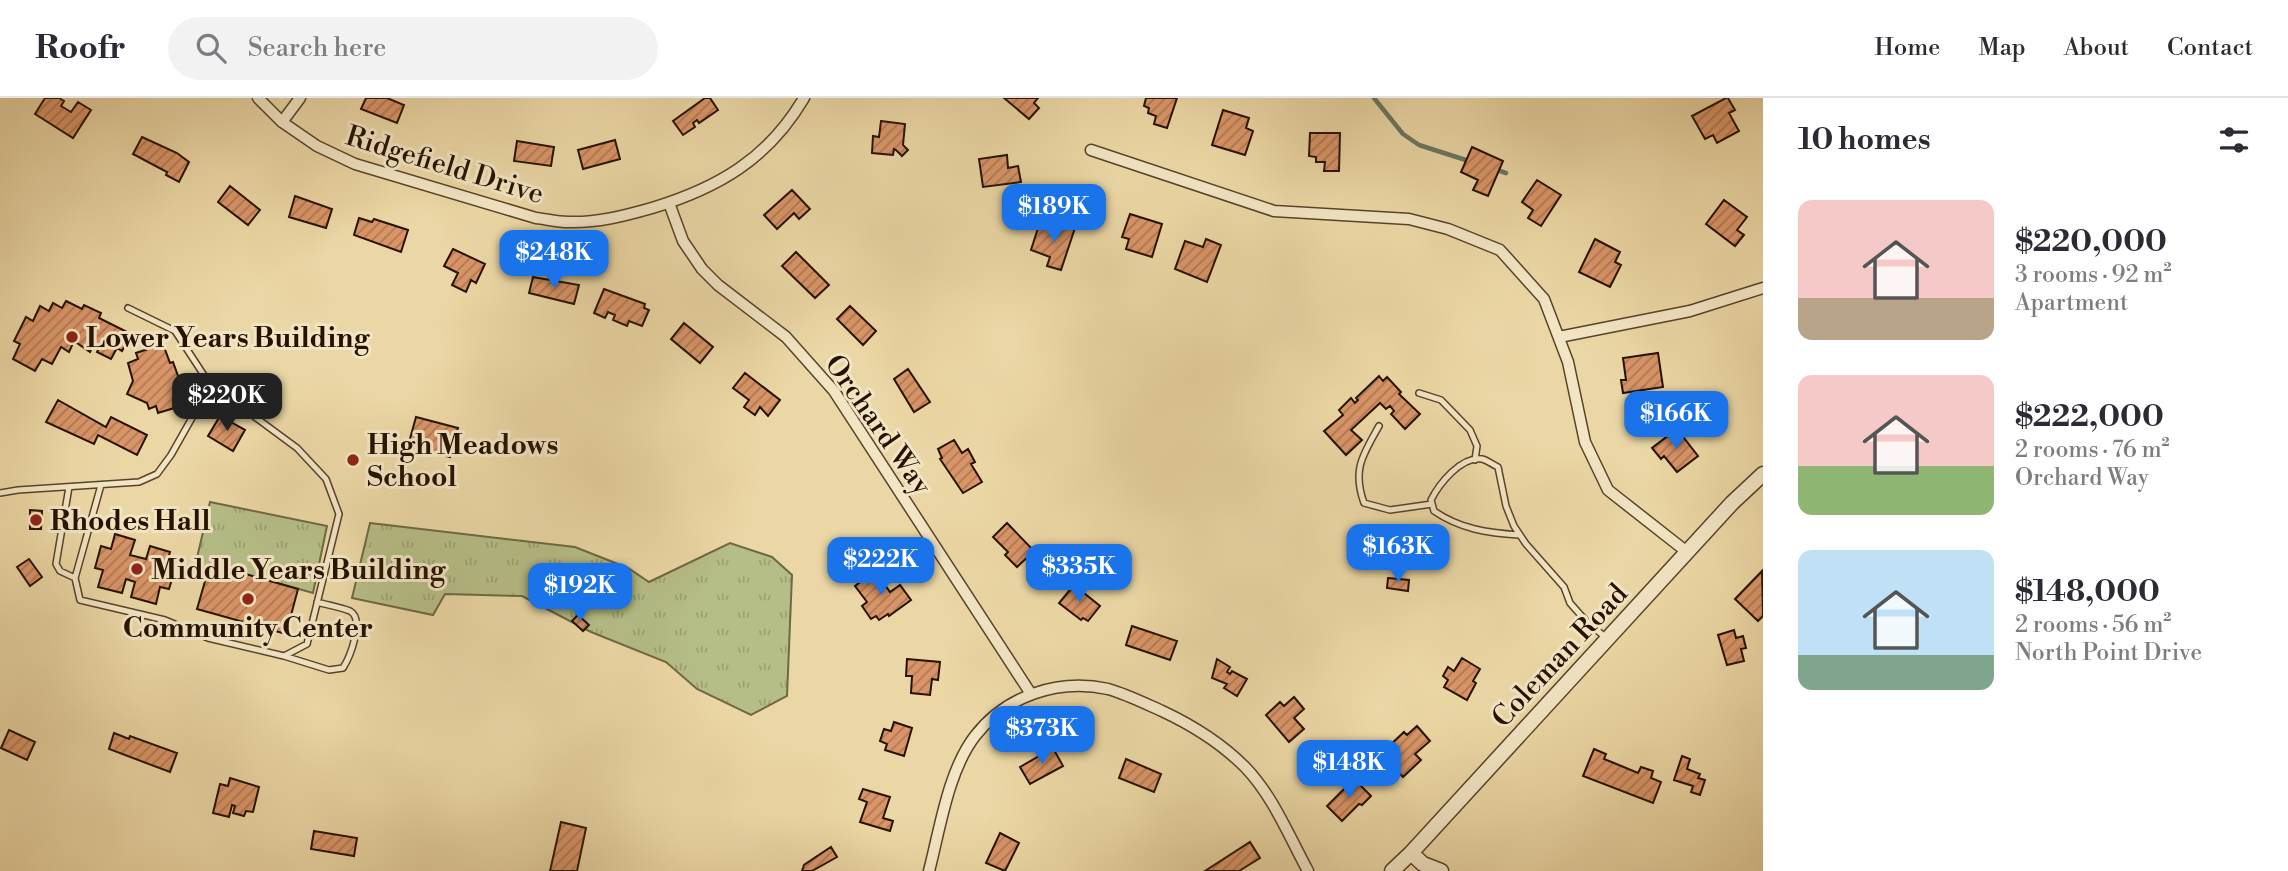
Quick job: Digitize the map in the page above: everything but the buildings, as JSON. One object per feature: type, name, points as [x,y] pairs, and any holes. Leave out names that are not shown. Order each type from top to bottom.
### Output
[{"type":"street","name":"Ridgefield Drive","points":[[258,98],[282,122],[317,146],[355,164],[536,218],[567,222],[598,221],[626,216],[707,188],[740,169],[773,141],[804,98]]},
{"type":"street","points":[[282,122],[300,98]]},
{"type":"street","points":[[1091,150],[1274,211],[1409,219],[1448,229],[1500,250],[1544,299],[1568,362],[1585,442],[1608,490],[1687,552]]},
{"type":"street","name":"Orchard Way","points":[[668,203],[683,241],[702,269],[718,285],[786,337],[834,391],[1031,694]]},
{"type":"street","points":[[1559,337],[1690,311],[1763,288]]},
{"type":"street","name":"Coleman Road","points":[[1392,871],[1732,503],[1763,474]]},
{"type":"street","points":[[929,871],[953,781],[974,736],[1011,704],[1050,688],[1070,686],[1109,690],[1182,720],[1217,742],[1245,767],[1268,797],[1308,871]]},
{"type":"street","points":[[1411,853],[1423,864],[1441,871]]},
{"type":"lane","points":[[128,308],[175,331],[209,383],[297,447],[326,479],[339,514],[307,645],[284,656]]},
{"type":"lane","points":[[0,493],[139,482],[157,474],[214,386]]},
{"type":"lane","points":[[1419,393],[1441,400],[1470,430],[1477,446],[1475,460]]},
{"type":"lane","points":[[1379,426],[1363,456],[1358,473],[1358,486],[1364,503],[1390,510],[1432,504]]},
{"type":"lane","points":[[1519,535],[1472,530],[1446,520],[1434,511],[1430,500],[1436,490],[1465,462],[1483,459],[1498,467],[1506,506],[1519,535],[1564,587],[1570,603],[1607,639]]},
{"type":"lane","points":[[101,485],[75,578],[80,600],[164,620],[208,638],[329,670],[343,668],[356,629],[355,616],[351,612],[317,602]]},
{"type":"lane","points":[[69,487],[56,564],[60,571],[75,578]]},
{"type":"green space","points":[[210,502],[327,526],[313,593],[210,564],[193,575]]},
{"type":"green space","points":[[370,523],[575,547],[628,568],[649,582],[730,543],[772,557],[792,575],[787,696],[751,715],[697,689],[666,662],[591,632],[522,596],[445,594],[433,615],[352,598]]},
{"type":"waterway","points":[[1374,98],[1403,134],[1419,145],[1472,162]]},
{"type":"waterway","points":[[1494,169],[1506,173]]},
{"type":"place","name":"Lower Years Building","points":[[72,337]]},
{"type":"place","name":"High Meadows School","points":[[353,460]]},
{"type":"place","name":"Rhodes Hall","points":[[36,520]]},
{"type":"place","name":"Middle Years Building","points":[[137,569]]},
{"type":"place","name":"Community Center","points":[[248,599]]}]
